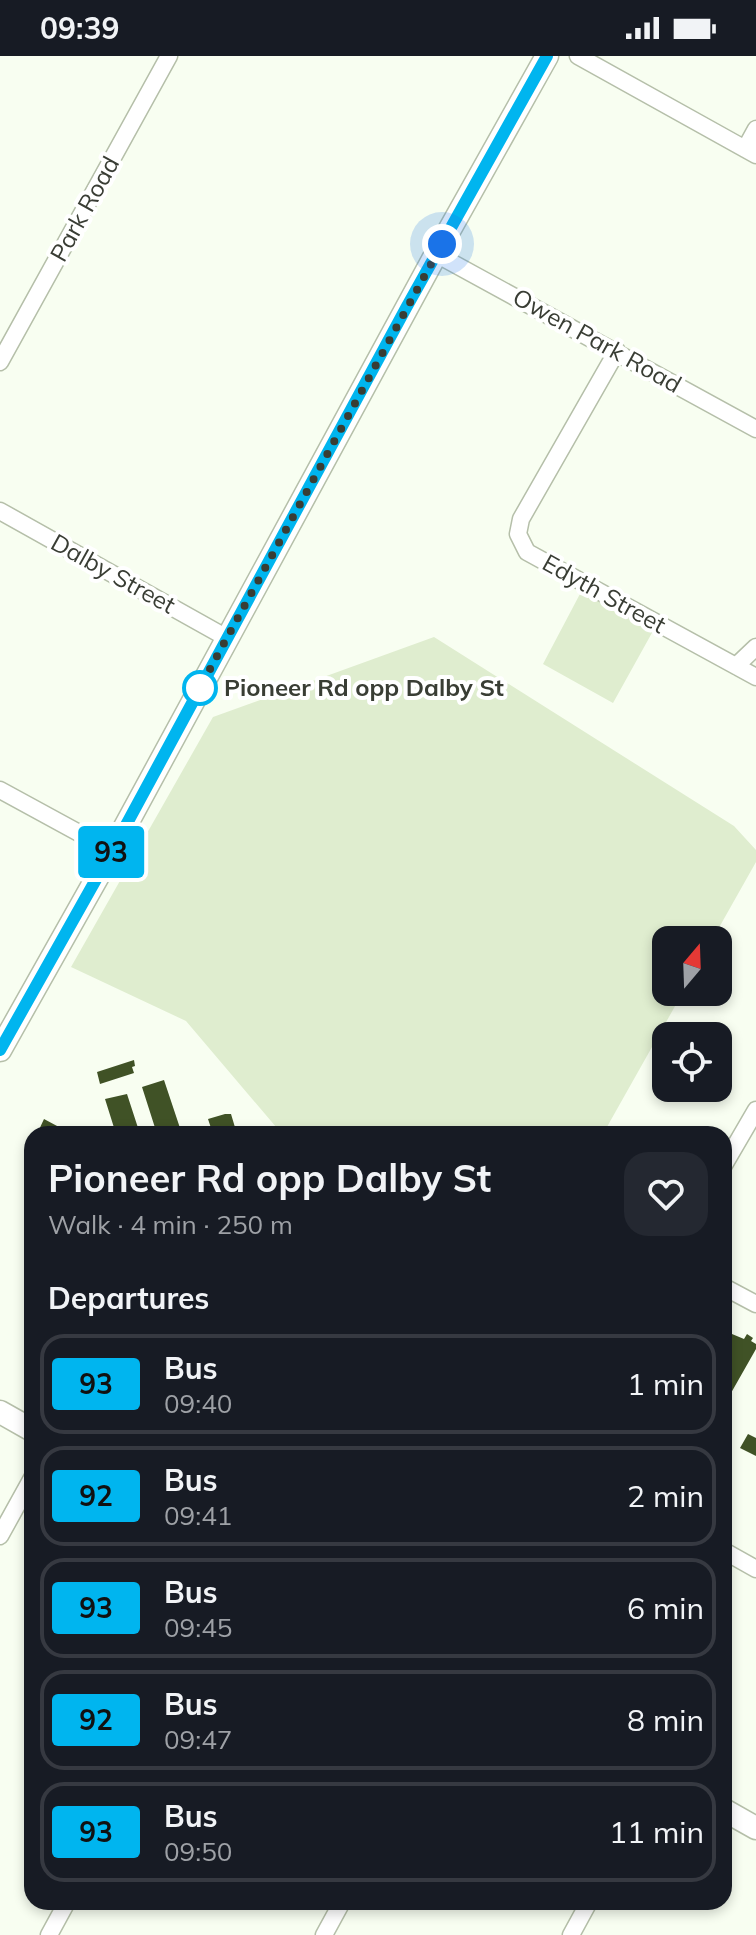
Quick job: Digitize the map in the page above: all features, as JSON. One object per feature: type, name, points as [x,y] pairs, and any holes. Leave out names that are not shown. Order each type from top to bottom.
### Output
[{"type":"main road","points":[[0,1050],[547,56]]},
{"type":"main road","points":[[0,1412],[24,1426]]},
{"type":"main road","points":[[732,1814],[756,1828]]},
{"type":"street","name":"Park Road","points":[[0,362],[169,56]]},
{"type":"street","points":[[578,56],[750,152],[756,129]]},
{"type":"street","name":"Owen Park Road","points":[[436,254],[756,429]]},
{"type":"street","name":"Edyth Street","points":[[617,351],[521,519],[518,534],[527,552],[756,677]]},
{"type":"street","name":"Dalby Street","points":[[0,511],[227,638]]},
{"type":"street","points":[[736,666],[756,647]]},
{"type":"street","points":[[0,790],[112,851]]},
{"type":"street","points":[[732,1151],[756,1110]]},
{"type":"street","points":[[732,1291],[756,1304]]},
{"type":"street","points":[[0,1536],[24,1492]]},
{"type":"street","points":[[732,1556],[756,1569]]},
{"type":"street","points":[[49,1935],[63,1910]]},
{"type":"street","points":[[324,1935],[338,1910]]},
{"type":"street","points":[[571,1935],[585,1910]]},
{"type":"green space","points":[[581,592],[653,631],[613,703],[543,664]]},
{"type":"green space","points":[[434,637],[734,826],[756,850],[756,862],[720,926],[652,926],[652,1006],[675,1006],[666,1022],[652,1022],[652,1047],[608,1126],[275,1126],[186,1021],[71,967],[213,717]]},
{"type":"building","points":[[134,1060],[134,1073],[100,1084],[97,1072]]},
{"type":"building","points":[[164,1080],[179,1126],[154,1126],[142,1087]]},
{"type":"building","points":[[127,1094],[137,1126],[113,1126],[105,1099]]},
{"type":"building","points":[[231,1114],[235,1126],[210,1126],[208,1119]]},
{"type":"building","points":[[44,1119],[57,1126],[41,1126]]},
{"type":"building","points":[[732,1334],[744,1339],[747,1334],[753,1338],[751,1341],[756,1344],[732,1391]]},
{"type":"building","points":[[748,1434],[756,1438],[756,1456],[740,1448]]},
{"type":"bus line","name":"93","points":[[0,1050],[547,56]]},
{"type":"place","name":"Pioneer Rd opp Dalby St","points":[[200,688]]},
{"type":"route","points":[[200,688],[198,691],[442,244]]}]
